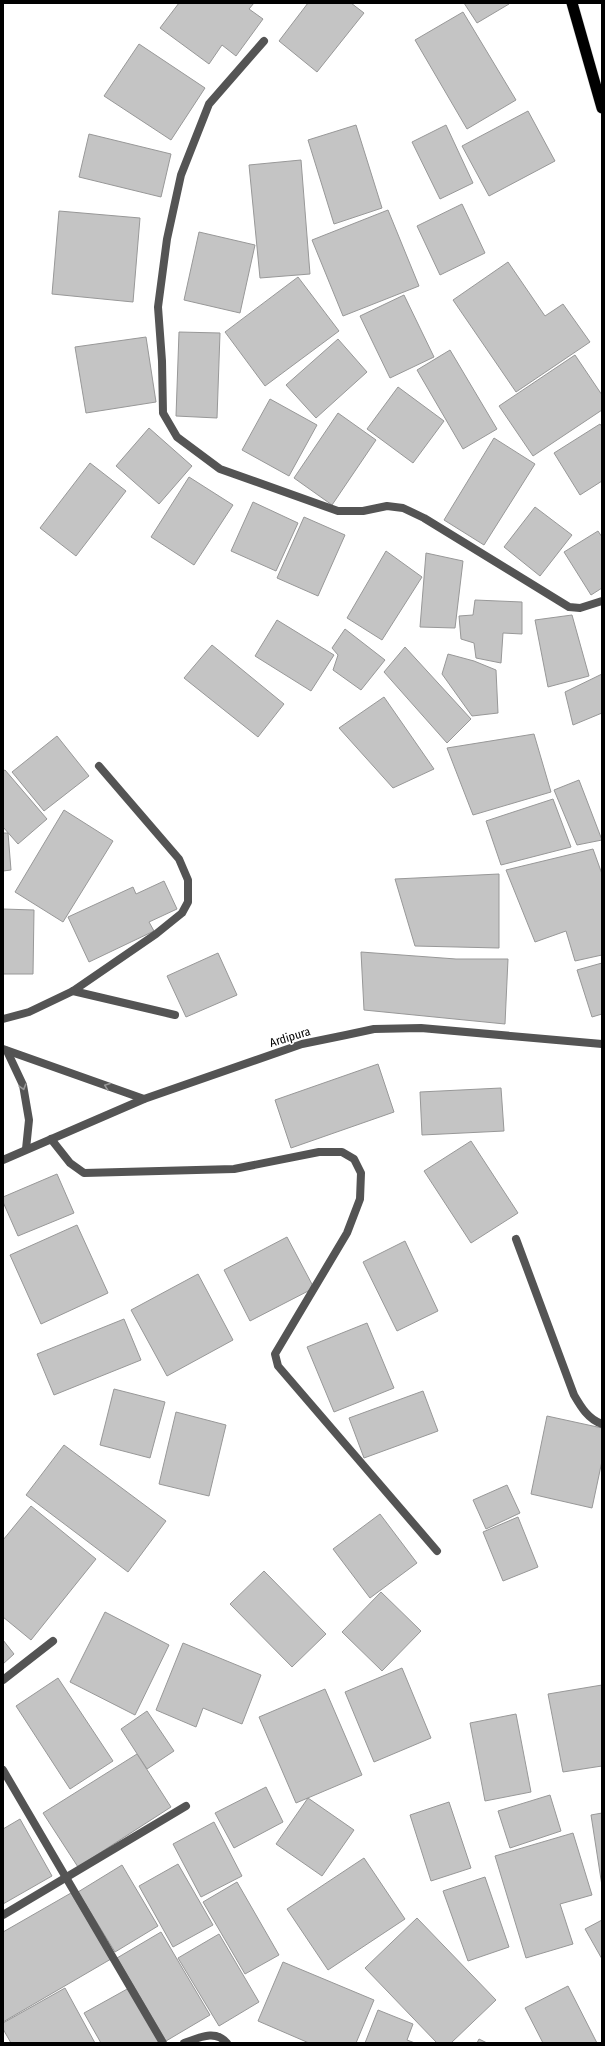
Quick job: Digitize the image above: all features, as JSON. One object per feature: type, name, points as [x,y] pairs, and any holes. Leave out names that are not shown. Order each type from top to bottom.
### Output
[{"type":"highway","points":[[572,3],[602,108]]},
{"type":"street","points":[[264,41],[209,104],[181,175],[167,239],[158,307],[162,361],[163,414],[177,437],[220,470],[338,511],[363,511],[387,506],[404,508],[424,518],[569,607],[580,608],[602,600]]},
{"type":"street","points":[[3,1019],[29,1012],[73,991],[156,934],[182,913],[188,902],[188,880],[179,860],[99,766]]},
{"type":"street","points":[[73,991],[175,1015]]},
{"type":"street","name":"Ardipura","points":[[3,1160],[144,1099],[302,1044],[374,1029],[421,1028],[602,1044]]},
{"type":"street","points":[[5,1050],[144,1099]]},
{"type":"street","points":[[5,1050],[23,1085],[29,1120],[26,1149]]},
{"type":"street","points":[[51,1139],[70,1163],[84,1173],[234,1169],[319,1152],[342,1152],[354,1159],[361,1172],[360,1199],[347,1233],[275,1354],[278,1366],[437,1551]]},
{"type":"street","points":[[516,1239],[574,1395],[582,1410],[596,1422],[602,1424]]},
{"type":"street","points":[[3,1680],[53,1641]]},
{"type":"street","points":[[3,1770],[162,2043]]},
{"type":"street","points":[[3,1915],[66,1879],[186,1806]]},
{"type":"street","points":[[184,2043],[213,2035],[219,2036],[227,2043]]},
{"type":"building","points":[[179,3],[254,3],[249,9],[263,19],[236,56],[222,45],[209,64],[160,28]]},
{"type":"building","points":[[308,3],[351,3],[364,13],[317,72],[279,41]]},
{"type":"building","points":[[464,3],[509,3],[509,4],[477,23]]},
{"type":"building","points":[[463,12],[516,100],[467,129],[415,40]]},
{"type":"building","points":[[139,44],[205,88],[171,140],[104,96]]},
{"type":"building","points":[[528,111],[555,161],[489,196],[462,146]]},
{"type":"building","points":[[356,125],[382,208],[334,224],[308,140]]},
{"type":"building","points":[[446,125],[473,183],[440,199],[412,142]]},
{"type":"building","points":[[89,134],[171,154],[161,197],[79,177]]},
{"type":"building","points":[[301,160],[310,274],[260,278],[249,165]]},
{"type":"building","points":[[462,204],[485,253],[440,275],[417,226]]},
{"type":"building","points":[[388,210],[419,286],[343,316],[312,240]]},
{"type":"building","points":[[59,211],[140,218],[133,302],[52,294]]},
{"type":"building","points":[[199,232],[255,245],[240,313],[184,300]]},
{"type":"building","points":[[508,262],[545,316],[563,304],[590,342],[516,392],[453,300]]},
{"type":"building","points":[[298,277],[339,331],[265,386],[225,332]]},
{"type":"building","points":[[404,295],[434,357],[390,378],[360,316]]},
{"type":"building","points":[[179,332],[220,333],[217,418],[176,416]]},
{"type":"building","points":[[146,337],[156,402],[86,413],[75,347]]},
{"type":"building","points":[[338,339],[367,372],[316,418],[286,385]]},
{"type":"building","points":[[450,350],[497,429],[463,449],[417,370]]},
{"type":"building","points":[[575,355],[602,395],[602,410],[533,456],[499,406]]},
{"type":"building","points":[[398,387],[444,421],[413,463],[367,429]]},
{"type":"building","points":[[270,399],[317,425],[289,476],[242,450]]},
{"type":"building","points":[[338,413],[376,440],[332,505],[294,478]]},
{"type":"building","points":[[600,424],[602,427],[602,481],[580,495],[554,453]]},
{"type":"building","points":[[149,428],[192,466],[159,504],[116,466]]},
{"type":"building","points":[[494,438],[535,464],[484,545],[444,520]]},
{"type":"building","points":[[90,463],[126,491],[76,556],[40,528]]},
{"type":"building","points":[[189,477],[233,505],[194,565],[151,537]]},
{"type":"building","points":[[253,502],[298,523],[276,571],[231,551]]},
{"type":"building","points":[[535,507],[572,535],[540,576],[504,547]]},
{"type":"building","points":[[304,517],[345,535],[318,596],[277,578]]},
{"type":"building","points":[[598,531],[602,537],[602,588],[591,595],[564,552]]},
{"type":"building","points":[[386,551],[422,577],[382,640],[347,618]]},
{"type":"building","points":[[426,553],[463,561],[455,628],[420,627]]},
{"type":"building","points":[[475,600],[522,602],[522,634],[503,633],[501,663],[476,658],[474,643],[461,639],[459,616],[473,615]]},
{"type":"building","points":[[572,615],[589,676],[548,687],[535,620]]},
{"type":"building","points":[[277,620],[334,655],[311,691],[255,656]]},
{"type":"building","points":[[345,629],[385,660],[361,690],[333,670],[338,655],[332,648]]},
{"type":"building","points":[[212,645],[284,704],[258,737],[184,678]]},
{"type":"building","points":[[405,647],[471,719],[447,743],[384,672]]},
{"type":"building","points":[[448,654],[474,661],[496,670],[498,713],[472,716],[442,674]]},
{"type":"building","points":[[602,674],[602,713],[573,725],[565,692]]},
{"type":"building","points":[[384,697],[434,769],[393,788],[339,728]]},
{"type":"building","points":[[534,734],[551,792],[473,815],[447,748]]},
{"type":"building","points":[[57,736],[89,776],[44,811],[12,772]]},
{"type":"building","points":[[5,770],[47,819],[18,844],[3,827],[3,771]]},
{"type":"building","points":[[579,780],[602,840],[577,845],[554,790]]},
{"type":"building","points":[[553,799],[571,847],[501,865],[486,821]]},
{"type":"building","points":[[64,810],[113,841],[63,922],[15,892]]},
{"type":"building","points":[[3,833],[8,833],[11,870],[3,871]]},
{"type":"building","points":[[593,849],[602,874],[602,955],[575,961],[566,931],[535,942],[506,870]]},
{"type":"building","points":[[499,874],[499,948],[415,946],[395,879]]},
{"type":"building","points":[[164,881],[177,909],[149,922],[154,931],[89,962],[68,917],[133,887],[136,894]]},
{"type":"building","points":[[3,909],[34,910],[33,974],[3,974]]},
{"type":"building","points":[[361,952],[456,959],[508,959],[505,1024],[364,1010]]},
{"type":"building","points":[[218,953],[237,995],[186,1017],[167,976]]},
{"type":"building","points":[[602,963],[602,1014],[592,1017],[577,970]]},
{"type":"building","points":[[378,1064],[394,1112],[291,1148],[275,1100]]},
{"type":"building","points":[[501,1088],[504,1131],[422,1135],[420,1092]]},
{"type":"building","points":[[471,1141],[518,1213],[471,1243],[424,1171]]},
{"type":"building","points":[[57,1174],[74,1213],[18,1236],[3,1202],[3,1197]]},
{"type":"building","points":[[77,1225],[108,1293],[41,1324],[10,1255]]},
{"type":"building","points":[[287,1237],[314,1288],[250,1321],[224,1270]]},
{"type":"building","points":[[405,1241],[438,1311],[397,1331],[363,1262]]},
{"type":"building","points":[[198,1274],[233,1340],[167,1376],[131,1310]]},
{"type":"building","points":[[124,1319],[141,1360],[54,1395],[37,1354]]},
{"type":"building","points":[[367,1323],[394,1388],[334,1412],[307,1347]]},
{"type":"building","points":[[114,1389],[165,1402],[150,1458],[100,1445]]},
{"type":"building","points":[[423,1391],[438,1431],[364,1458],[349,1418]]},
{"type":"building","points":[[176,1412],[226,1425],[209,1496],[159,1484]]},
{"type":"building","points":[[547,1416],[602,1428],[602,1461],[592,1508],[531,1494]]},
{"type":"building","points":[[64,1445],[166,1521],[128,1572],[26,1495]]},
{"type":"building","points":[[507,1485],[520,1513],[486,1529],[473,1500]]},
{"type":"building","points":[[31,1506],[96,1559],[31,1640],[3,1617],[3,1540]]},
{"type":"building","points":[[380,1514],[417,1563],[370,1598],[333,1549]]},
{"type":"building","points":[[518,1517],[538,1567],[503,1581],[483,1532]]},
{"type":"building","points":[[264,1571],[326,1634],[292,1667],[230,1604]]},
{"type":"building","points":[[381,1592],[421,1631],[382,1671],[342,1632]]},
{"type":"building","points":[[105,1612],[169,1645],[135,1715],[70,1682]]},
{"type":"building","points":[[3,1640],[14,1654],[3,1664]]},
{"type":"building","points":[[183,1643],[261,1675],[242,1724],[203,1708],[196,1727],[156,1710]]},
{"type":"building","points":[[402,1668],[431,1738],[374,1762],[345,1692]]},
{"type":"building","points":[[58,1678],[113,1761],[70,1789],[16,1706]]},
{"type":"building","points":[[602,1685],[602,1766],[563,1772],[548,1694]]},
{"type":"building","points":[[325,1689],[362,1775],[296,1803],[259,1717]]},
{"type":"building","points":[[147,1711],[174,1751],[147,1769],[121,1729]]},
{"type":"building","points":[[516,1714],[531,1792],[485,1801],[470,1723]]},
{"type":"building","points":[[137,1754],[171,1807],[78,1867],[43,1813]]},
{"type":"building","points":[[266,1787],[283,1822],[234,1848],[215,1813]]},
{"type":"building","points":[[550,1795],[561,1831],[510,1848],[498,1811]]},
{"type":"building","points":[[308,1798],[354,1830],[322,1876],[276,1844]]},
{"type":"building","points":[[449,1802],[471,1868],[431,1881],[410,1815]]},
{"type":"building","points":[[602,1813],[602,1886],[591,1815]]},
{"type":"building","points":[[20,1819],[52,1876],[3,1904],[3,1829]]},
{"type":"building","points":[[214,1822],[242,1876],[201,1897],[173,1844]]},
{"type":"building","points":[[573,1833],[592,1895],[560,1904],[573,1944],[526,1958],[495,1856]]},
{"type":"building","points":[[364,1858],[405,1919],[328,1970],[287,1909]]},
{"type":"building","points":[[178,1864],[213,1925],[173,1947],[139,1886]]},
{"type":"building","points":[[122,1865],[158,1926],[115,1952],[78,1892]]},
{"type":"building","points":[[485,1877],[509,1947],[468,1961],[443,1891]]},
{"type":"building","points":[[237,1882],[279,1955],[245,1974],[203,1902]]},
{"type":"building","points":[[71,1893],[111,1959],[3,2022],[3,1932]]},
{"type":"building","points":[[417,1918],[496,2000],[451,2043],[437,2043],[365,1968]]},
{"type":"building","points":[[602,1920],[602,1959],[585,1929]]},
{"type":"building","points":[[161,1932],[210,2015],[166,2041],[117,1958]]},
{"type":"building","points":[[219,1934],[259,2002],[219,2026],[178,1958]]},
{"type":"building","points":[[283,1962],[374,2000],[356,2043],[309,2043],[258,2021]]},
{"type":"building","points":[[568,1986],[597,2043],[543,2043],[525,2008]]},
{"type":"building","points":[[65,1988],[95,2043],[11,2043],[3,2029],[3,2023]]},
{"type":"building","points":[[129,1988],[161,2043],[101,2043],[84,2013]]},
{"type":"building","points":[[378,2010],[413,2024],[407,2040],[415,2043],[365,2043]]},
{"type":"building","points":[[479,2039],[487,2043],[477,2043]]}]
